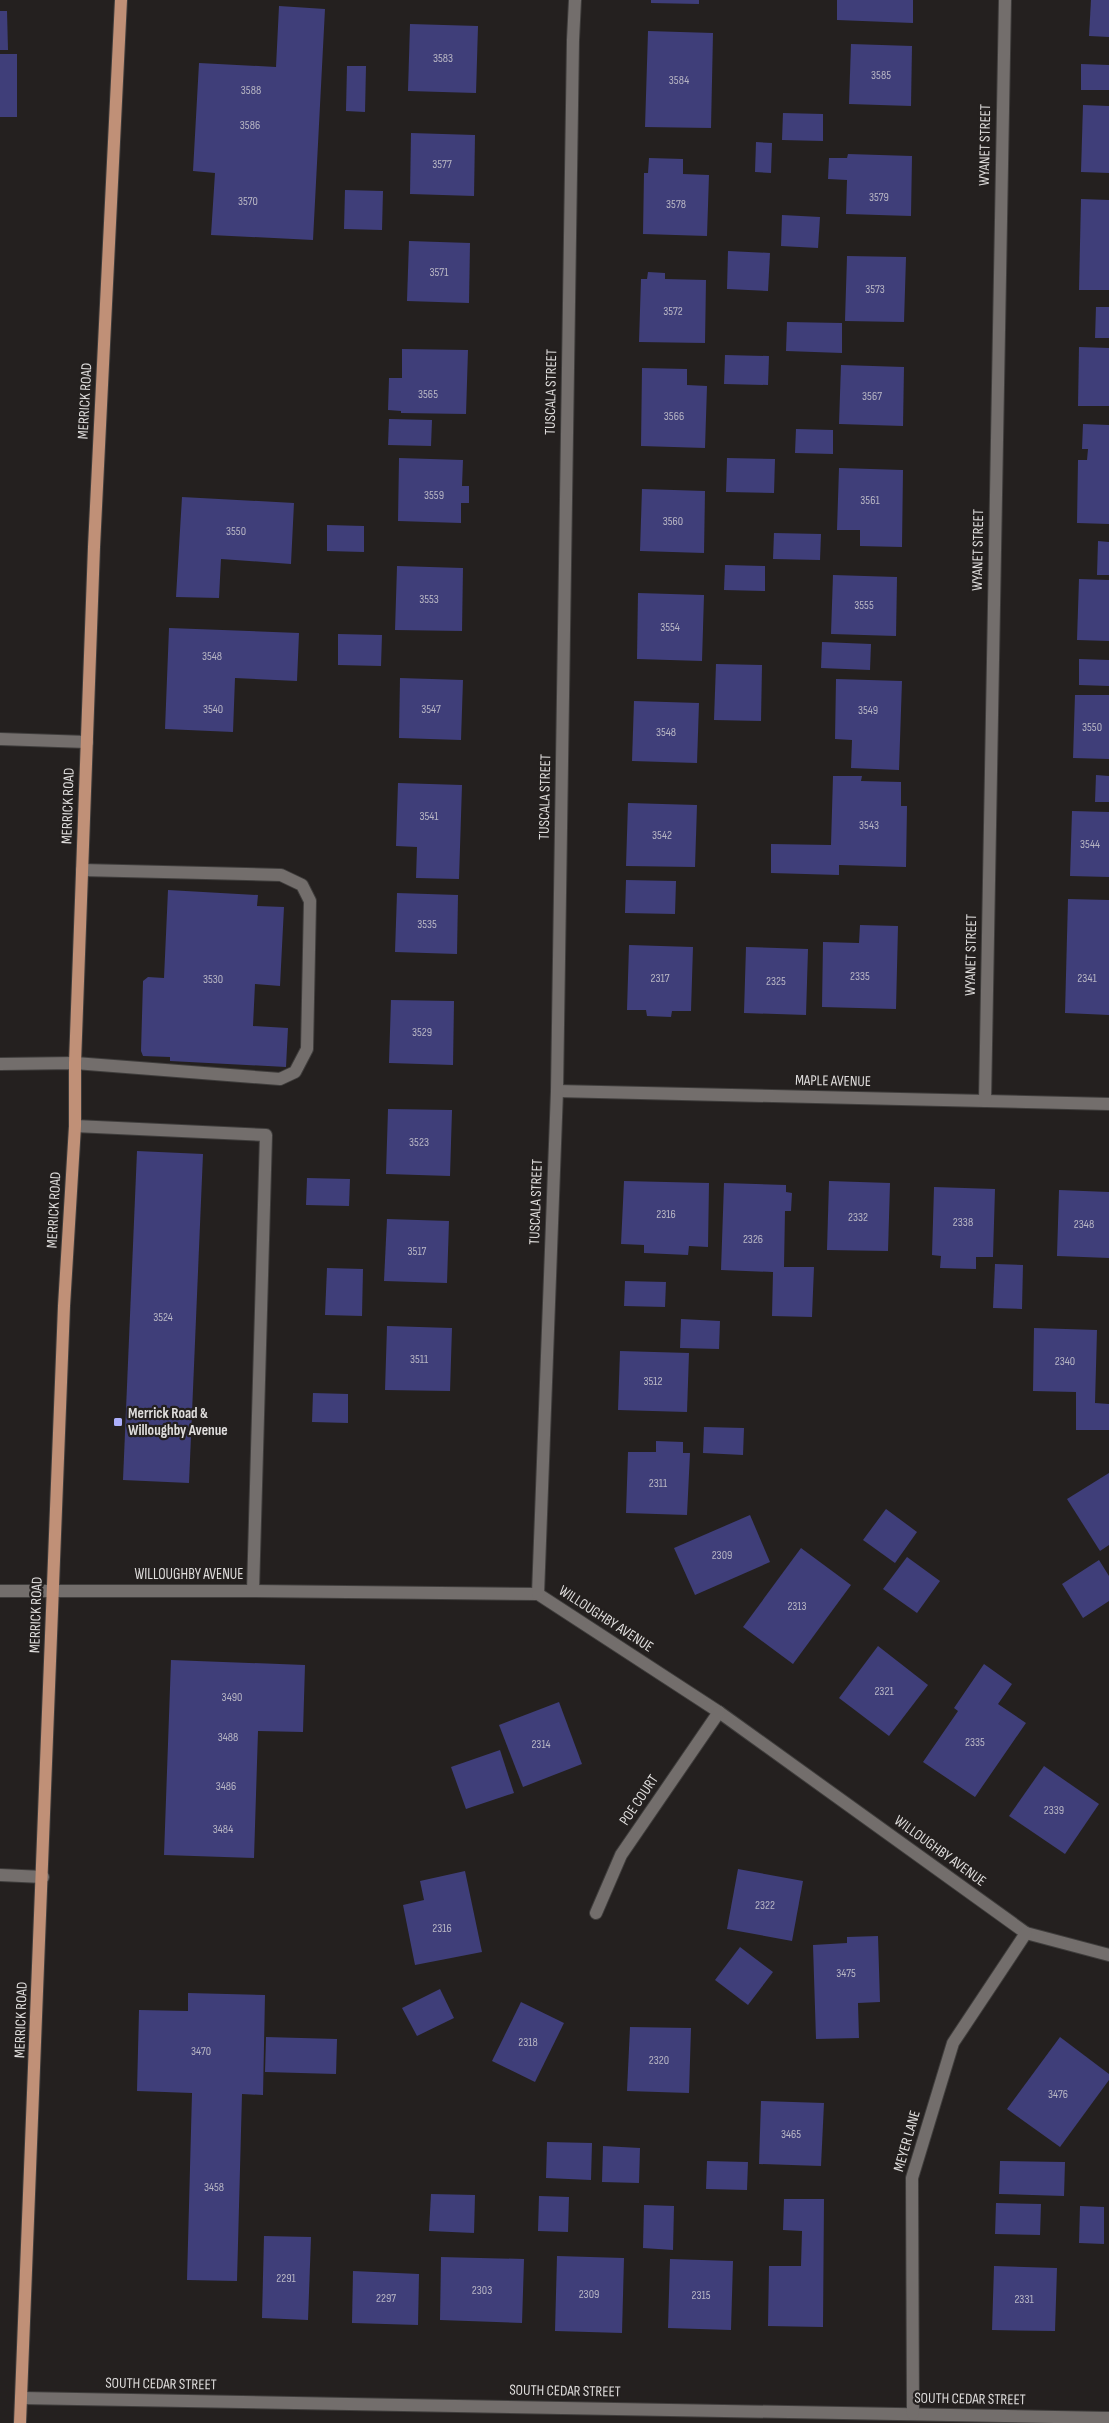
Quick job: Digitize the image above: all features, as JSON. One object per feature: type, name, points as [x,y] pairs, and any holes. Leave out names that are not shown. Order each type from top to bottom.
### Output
[{"type":"main road","name":"MERRICK ROAD","points":[[20,2423],[64,1306],[75,1126],[75,1063],[87,742],[121,0]]},
{"type":"street","name":"TUSCALA STREET","points":[[538,1594],[557,1091],[575,0]]},
{"type":"street","name":"WYANET STREET","points":[[985,1100],[1004,0]]},
{"type":"street","points":[[0,739],[87,742]]},
{"type":"street","points":[[0,1064],[75,1063],[280,1079],[295,1072],[307,1049],[310,901],[302,885],[281,875],[82,870]]},
{"type":"street","name":"MAPLE AVENUE","points":[[557,1091],[1109,1104]]},
{"type":"street","points":[[75,1126],[266,1135],[253,1591]]},
{"type":"street","name":"WILLOUGHBY AVENUE","points":[[0,1591],[538,1594],[719,1712],[1026,1933],[1109,1955]]},
{"type":"street","name":"POE COURT","points":[[596,1912],[621,1855],[719,1712]]},
{"type":"street","points":[[0,1875],[43,1877]]},
{"type":"street","name":"MEYER LANE","points":[[913,2414],[912,2178],[953,2043],[1026,1933]]},
{"type":"street","name":"SOUTH CEDAR STREET","points":[[21,2398],[1109,2418]]},
{"type":"building","points":[[651,0],[699,0],[699,4],[651,3]]},
{"type":"building","points":[[837,0],[913,0],[913,23],[837,20]]},
{"type":"building","points":[[1091,0],[1109,0],[1109,37],[1089,36]]},
{"type":"building","points":[[279,6],[325,9],[313,240],[211,235],[215,173],[193,171],[199,63],[276,67]]},
{"type":"building","points":[[0,11],[7,11],[8,50],[0,50]]},
{"type":"building","points":[[410,24],[478,26],[476,93],[408,91]]},
{"type":"building","points":[[648,31],[713,33],[711,128],[645,127]]},
{"type":"building","points":[[851,44],[912,46],[911,106],[849,104]]},
{"type":"building","points":[[0,54],[17,54],[17,117],[0,117]]},
{"type":"building","points":[[1081,64],[1109,65],[1109,90],[1081,90]]},
{"type":"building","points":[[347,66],[366,66],[365,112],[346,111]]},
{"type":"building","points":[[1083,105],[1109,106],[1109,173],[1081,172]]},
{"type":"building","points":[[783,113],[823,114],[823,141],[782,140]]},
{"type":"building","points":[[411,133],[475,135],[474,196],[410,194]]},
{"type":"building","points":[[756,142],[772,143],[771,173],[755,172]]},
{"type":"building","points":[[848,154],[912,156],[911,216],[846,214],[847,180],[828,179],[829,158],[847,158]]},
{"type":"building","points":[[649,158],[683,159],[683,174],[709,175],[707,236],[643,234],[644,173],[648,173]]},
{"type":"building","points":[[345,190],[383,191],[382,230],[344,229]]},
{"type":"building","points":[[1081,199],[1109,200],[1109,290],[1079,290]]},
{"type":"building","points":[[782,215],[820,217],[818,248],[781,246]]},
{"type":"building","points":[[409,241],[470,243],[469,303],[407,301]]},
{"type":"building","points":[[728,251],[770,253],[768,291],[727,289]]},
{"type":"building","points":[[847,256],[906,257],[904,322],[845,321]]},
{"type":"building","points":[[648,272],[665,273],[665,279],[706,280],[705,343],[639,342],[641,279],[647,279]]},
{"type":"building","points":[[1096,307],[1109,307],[1109,338],[1095,338]]},
{"type":"building","points":[[787,322],[842,323],[842,353],[786,351]]},
{"type":"building","points":[[1079,347],[1109,348],[1109,406],[1078,406]]},
{"type":"building","points":[[402,349],[468,350],[466,414],[401,413],[401,411],[388,410],[389,378],[402,378]]},
{"type":"building","points":[[725,355],[769,356],[768,385],[724,384]]},
{"type":"building","points":[[841,365],[904,367],[903,426],[839,424]]},
{"type":"building","points":[[642,368],[687,369],[687,385],[707,386],[705,448],[641,446]]},
{"type":"building","points":[[389,419],[432,420],[431,446],[388,445]]},
{"type":"building","points":[[1083,424],[1109,425],[1109,524],[1077,523],[1078,460],[1087,460],[1088,449],[1082,449]]},
{"type":"building","points":[[796,429],[833,430],[833,454],[795,453]]},
{"type":"building","points":[[399,458],[463,460],[462,486],[469,486],[469,503],[461,503],[461,523],[398,521]]},
{"type":"building","points":[[727,458],[775,459],[774,493],[726,492]]},
{"type":"building","points":[[839,468],[903,470],[902,547],[860,546],[860,530],[837,530]]},
{"type":"building","points":[[642,489],[705,491],[704,553],[640,551]]},
{"type":"building","points":[[182,497],[294,503],[291,564],[221,559],[219,598],[176,597]]},
{"type":"building","points":[[327,525],[364,526],[364,552],[327,551]]},
{"type":"building","points":[[774,533],[821,534],[820,560],[773,559]]},
{"type":"building","points":[[1098,541],[1109,542],[1109,575],[1097,575]]},
{"type":"building","points":[[725,565],[765,566],[765,591],[724,590]]},
{"type":"building","points":[[397,566],[463,568],[462,631],[395,630]]},
{"type":"building","points":[[833,575],[897,577],[896,636],[831,634]]},
{"type":"building","points":[[1079,579],[1109,580],[1109,641],[1077,640]]},
{"type":"building","points":[[638,593],[704,595],[702,661],[637,659]]},
{"type":"building","points":[[169,628],[299,633],[297,681],[235,678],[233,732],[165,729]]},
{"type":"building","points":[[338,634],[382,635],[381,666],[338,665]]},
{"type":"building","points":[[822,642],[871,644],[870,670],[821,668]]},
{"type":"building","points":[[1079,659],[1109,660],[1109,686],[1079,685]]},
{"type":"building","points":[[716,664],[762,665],[761,721],[714,720]]},
{"type":"building","points":[[400,678],[463,680],[461,740],[399,738]]},
{"type":"building","points":[[836,679],[902,681],[899,770],[851,768],[852,740],[835,739]]},
{"type":"building","points":[[1075,695],[1109,695],[1109,759],[1073,758]]},
{"type":"building","points":[[634,701],[699,703],[697,763],[632,761]]},
{"type":"building","points":[[1096,775],[1109,776],[1109,802],[1095,802]]},
{"type":"building","points":[[833,776],[862,776],[861,781],[901,782],[901,806],[907,806],[906,867],[839,865],[839,875],[771,873],[771,844],[831,845]]},
{"type":"building","points":[[398,783],[462,785],[459,879],[416,878],[417,847],[396,846]]},
{"type":"building","points":[[628,803],[697,805],[695,867],[626,866]]},
{"type":"building","points":[[1072,811],[1109,812],[1109,877],[1070,876]]},
{"type":"building","points":[[626,880],[676,881],[675,914],[625,913]]},
{"type":"building","points":[[168,890],[258,895],[257,906],[284,907],[280,986],[255,984],[253,1026],[288,1028],[286,1067],[170,1061],[170,1057],[143,1056],[141,1051],[143,981],[148,977],[164,978]]},
{"type":"building","points":[[397,893],[458,895],[457,954],[395,952]]},
{"type":"building","points":[[1068,899],[1109,900],[1109,1015],[1065,1013]]},
{"type":"building","points":[[860,925],[898,926],[896,1009],[822,1007],[823,942],[859,943]]},
{"type":"building","points":[[629,945],[693,947],[691,1011],[672,1011],[671,1017],[647,1016],[646,1010],[627,1010]]},
{"type":"building","points":[[746,947],[808,949],[806,1015],[744,1013]]},
{"type":"building","points":[[391,1000],[454,1001],[453,1065],[389,1063]]},
{"type":"building","points":[[388,1109],[452,1110],[450,1176],[386,1174]]},
{"type":"building","points":[[137,1151],[203,1154],[189,1483],[123,1480]]},
{"type":"building","points":[[307,1178],[350,1179],[349,1206],[306,1205]]},
{"type":"building","points":[[624,1181],[709,1183],[708,1247],[689,1246],[688,1255],[644,1253],[644,1245],[621,1244]]},
{"type":"building","points":[[829,1181],[890,1183],[888,1251],[827,1250]]},
{"type":"building","points":[[724,1183],[786,1185],[786,1192],[792,1193],[791,1211],[785,1211],[784,1267],[814,1267],[812,1317],[772,1316],[773,1272],[721,1270]]},
{"type":"building","points":[[934,1187],[995,1189],[993,1257],[976,1257],[976,1269],[940,1268],[941,1256],[932,1255]]},
{"type":"building","points":[[1059,1190],[1109,1192],[1109,1258],[1057,1256]]},
{"type":"building","points":[[387,1219],[449,1221],[447,1283],[384,1281]]},
{"type":"building","points":[[995,1264],[1023,1265],[1022,1309],[993,1308]]},
{"type":"building","points":[[327,1268],[363,1269],[362,1316],[325,1315]]},
{"type":"building","points":[[625,1281],[666,1282],[665,1307],[624,1306]]},
{"type":"building","points":[[681,1319],[720,1321],[719,1349],[680,1348]]},
{"type":"building","points":[[387,1326],[452,1328],[450,1391],[385,1390]]},
{"type":"building","points":[[1034,1328],[1097,1330],[1095,1403],[1109,1404],[1109,1430],[1076,1430],[1076,1392],[1033,1391]]},
{"type":"building","points":[[620,1351],[689,1353],[687,1412],[618,1410]]},
{"type":"building","points":[[313,1393],[348,1394],[348,1423],[312,1422]]},
{"type":"building","points":[[704,1427],[744,1428],[743,1455],[703,1453]]},
{"type":"building","points":[[656,1441],[683,1442],[683,1453],[690,1453],[687,1515],[626,1513],[628,1452],[656,1452]]},
{"type":"building","points":[[1109,1473],[1109,1545],[1100,1551],[1067,1499]]},
{"type":"building","points":[[886,1509],[917,1532],[895,1563],[863,1540]]},
{"type":"building","points":[[750,1515],[770,1562],[695,1595],[674,1548]]},
{"type":"building","points":[[801,1548],[851,1585],[793,1664],[743,1627]]},
{"type":"building","points":[[907,1557],[940,1581],[917,1613],[883,1589]]},
{"type":"building","points":[[1099,1560],[1109,1576],[1109,1601],[1083,1618],[1062,1584]]},
{"type":"building","points":[[878,1646],[928,1685],[889,1736],[839,1698]]},
{"type":"building","points":[[171,1660],[305,1665],[303,1732],[258,1731],[254,1858],[164,1855]]},
{"type":"building","points":[[984,1664],[1012,1684],[998,1704],[1026,1723],[975,1797],[923,1762],[958,1711],[954,1708]]},
{"type":"building","points":[[559,1702],[582,1764],[523,1787],[499,1725]]},
{"type":"building","points":[[500,1750],[514,1793],[466,1809],[451,1767]]},
{"type":"building","points":[[1044,1766],[1099,1804],[1065,1854],[1009,1816]]},
{"type":"building","points":[[738,1869],[803,1881],[792,1941],[727,1929]]},
{"type":"building","points":[[465,1871],[482,1952],[415,1965],[403,1905],[424,1900],[420,1881]]},
{"type":"building","points":[[878,1936],[880,2002],[858,2003],[859,2038],[816,2039],[813,1945],[847,1943],[847,1937]]},
{"type":"building","points":[[740,1947],[773,1972],[748,2005],[715,1980]]},
{"type":"building","points":[[440,1989],[454,2018],[417,2036],[402,2008]]},
{"type":"building","points":[[188,1993],[265,1995],[263,2095],[242,2094],[237,2281],[187,2280],[192,2093],[137,2091],[139,2010],[188,2011]]},
{"type":"building","points":[[521,2002],[564,2023],[535,2082],[492,2061]]},
{"type":"building","points":[[630,2027],[691,2028],[689,2093],[627,2091]]},
{"type":"building","points":[[266,2037],[337,2039],[336,2074],[265,2072]]},
{"type":"building","points":[[1060,2037],[1109,2074],[1109,2080],[1060,2147],[1007,2109]]},
{"type":"building","points":[[761,2101],[824,2103],[821,2166],[759,2164]]},
{"type":"building","points":[[547,2142],[592,2143],[591,2180],[546,2178]]},
{"type":"building","points":[[603,2146],[640,2148],[639,2183],[602,2182]]},
{"type":"building","points":[[707,2161],[748,2162],[747,2190],[706,2189]]},
{"type":"building","points":[[1000,2161],[1065,2162],[1064,2196],[999,2194]]},
{"type":"building","points":[[431,2194],[475,2195],[474,2233],[429,2231]]},
{"type":"building","points":[[539,2196],[569,2197],[568,2232],[538,2231]]},
{"type":"building","points":[[784,2199],[824,2199],[823,2327],[768,2326],[769,2266],[801,2266],[802,2231],[783,2230]]},
{"type":"building","points":[[996,2203],[1041,2204],[1040,2235],[995,2234]]},
{"type":"building","points":[[644,2205],[674,2206],[673,2250],[643,2248]]},
{"type":"building","points":[[1080,2206],[1104,2207],[1104,2244],[1079,2243]]},
{"type":"building","points":[[264,2236],[311,2237],[308,2320],[262,2318]]},
{"type":"building","points":[[557,2256],[624,2258],[622,2333],[555,2331]]},
{"type":"building","points":[[441,2257],[524,2259],[522,2323],[440,2320]]},
{"type":"building","points":[[670,2259],[733,2261],[731,2330],[668,2328]]},
{"type":"building","points":[[994,2266],[1057,2268],[1055,2331],[992,2330]]},
{"type":"building","points":[[353,2271],[419,2274],[418,2325],[352,2323]]},
{"type":"place","name":"Merrick Road & Willoughby Avenue","points":[[118,1422]]}]
